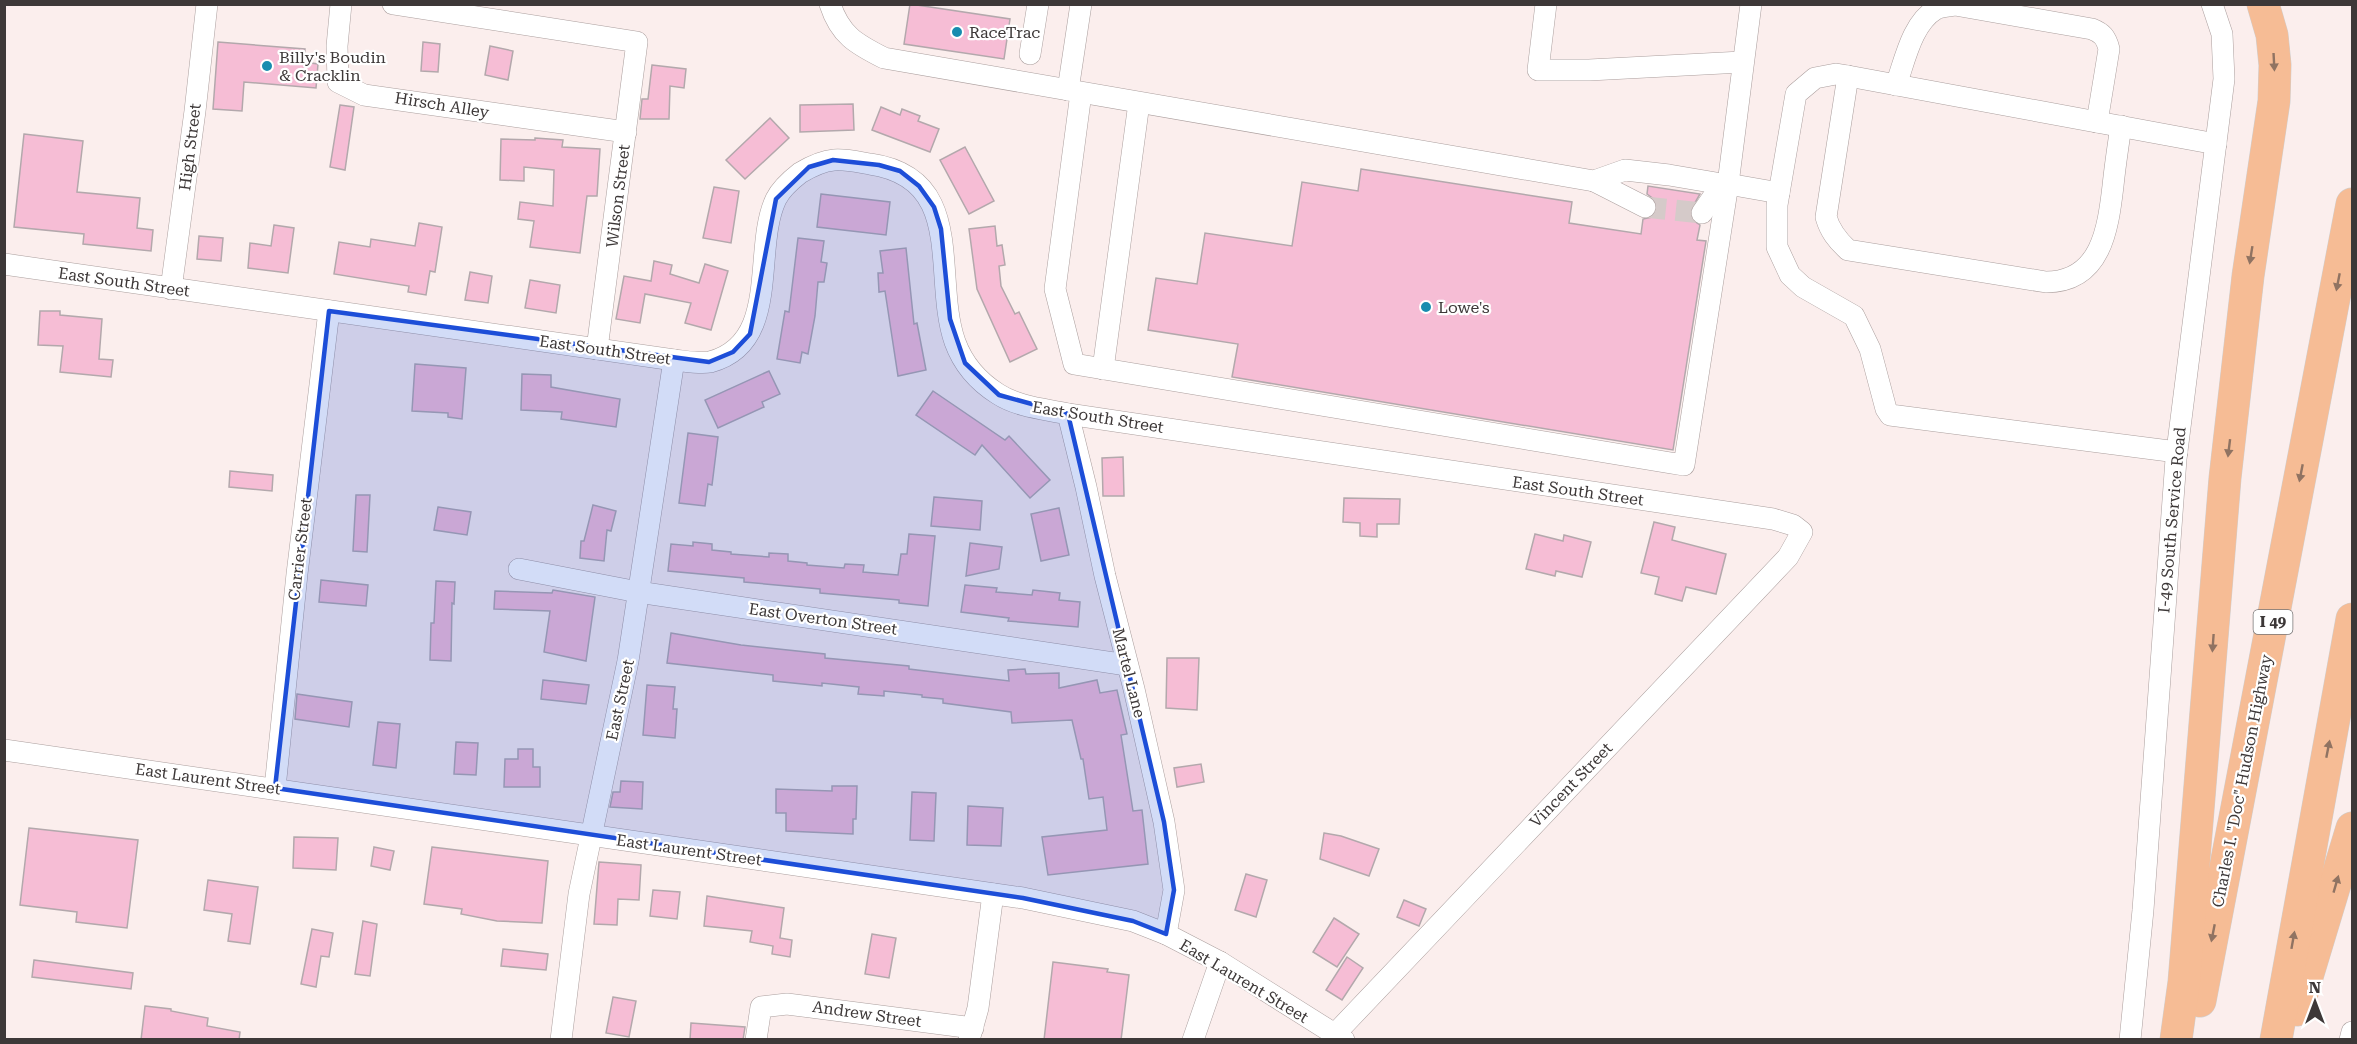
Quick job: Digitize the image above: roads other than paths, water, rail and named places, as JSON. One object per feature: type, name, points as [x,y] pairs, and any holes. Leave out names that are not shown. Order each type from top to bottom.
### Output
[{"type":"highway","points":[[2176,1040],[2185,970],[2225,478],[2248,276],[2274,101],[2275,64],[2272,36],[2263,4]]},
{"type":"highway","name":"Charles I. \"Doc\" Hudson Highway","points":[[2193,1040],[2352,204]]},
{"type":"highway","points":[[2276,1040],[2352,619]]},
{"type":"highway","points":[[2287,1040],[2317,951],[2352,828]]},
{"type":"street","name":"High Street","points":[[171,289],[207,4]]},
{"type":"street","name":"Hirsch Alley","points":[[341,4],[337,46],[338,81],[364,94],[626,132]]},
{"type":"street","name":"Wilson Street","points":[[393,4],[637,42],[597,349]]},
{"type":"street","points":[[830,4],[838,26],[858,45],[884,58],[1594,182],[1645,207]]},
{"type":"street","points":[[1030,54],[1038,4]]},
{"type":"street","points":[[1081,4],[1055,289],[1074,364],[1684,465],[1751,4]]},
{"type":"street","points":[[1546,4],[1538,70],[1589,70],[1742,62]]},
{"type":"street","name":"I-49 South Service Road","points":[[2130,1040],[2143,910],[2177,452],[2224,79],[2222,34],[2212,4]]},
{"type":"street","points":[[1896,85],[1917,30],[1924,20],[1938,8],[1955,5],[2092,28],[2101,32],[2109,48],[2097,122]]},
{"type":"street","points":[[2177,452],[1890,415],[1886,409],[1866,337],[1854,316],[1803,287],[1790,275],[1782,261],[1777,247],[1775,226],[1779,193],[1796,94],[1815,78],[1836,74],[2216,144]]},
{"type":"street","points":[[1848,76],[1826,217],[1833,234],[1848,250],[2046,282],[2060,282],[2085,268],[2101,248],[2109,214],[2121,126]]},
{"type":"street","points":[[1103,369],[1139,103]]},
{"type":"street","name":"East South Street","points":[[4,264],[674,360],[709,362],[733,352],[750,334],[757,312],[769,221],[776,199],[790,181],[809,167],[833,160],[856,162],[900,171],[919,186],[934,207],[941,229],[950,320],[955,342],[965,363],[981,381],[999,395],[1021,404],[1068,414],[1773,519],[1793,525],[1802,532]]},
{"type":"street","points":[[1594,182],[1625,170],[1779,193]]},
{"type":"street","points":[[1702,213],[1725,184]]},
{"type":"street","name":"Carrier Street","points":[[275,788],[296,586],[329,311]]},
{"type":"street","name":"East Street","points":[[561,1040],[579,894],[628,661],[674,360]]},
{"type":"street","name":"Martel Lane","points":[[1068,414],[1155,777],[1174,890],[1166,934]]},
{"type":"street","name":"Vincent Street","points":[[1339,1037],[1788,557],[1802,532]]},
{"type":"street","name":"East Overton Street","points":[[519,569],[639,592],[1127,665]]},
{"type":"street","name":"East Laurent Street","points":[[4,750],[993,894],[1133,921],[1166,934],[1220,962],[1339,1037]]},
{"type":"street","points":[[971,1034],[979,997],[993,894]]},
{"type":"street","points":[[1193,1040],[1220,962]]},
{"type":"street","name":"Andrew Street","points":[[756,1040],[761,1006],[787,1004],[971,1034]]},
{"type":"street","points":[[2350,1040],[2352,1032]]},
{"type":"tunnel","points":[[1645,207],[1702,213]]},
{"type":"place","name":"RaceTrac","points":[[957,32]]},
{"type":"place","name":"Billy's Boudin & Cracklin","points":[[267,66]]},
{"type":"place","name":"Lowe's","points":[[1426,307]]}]
